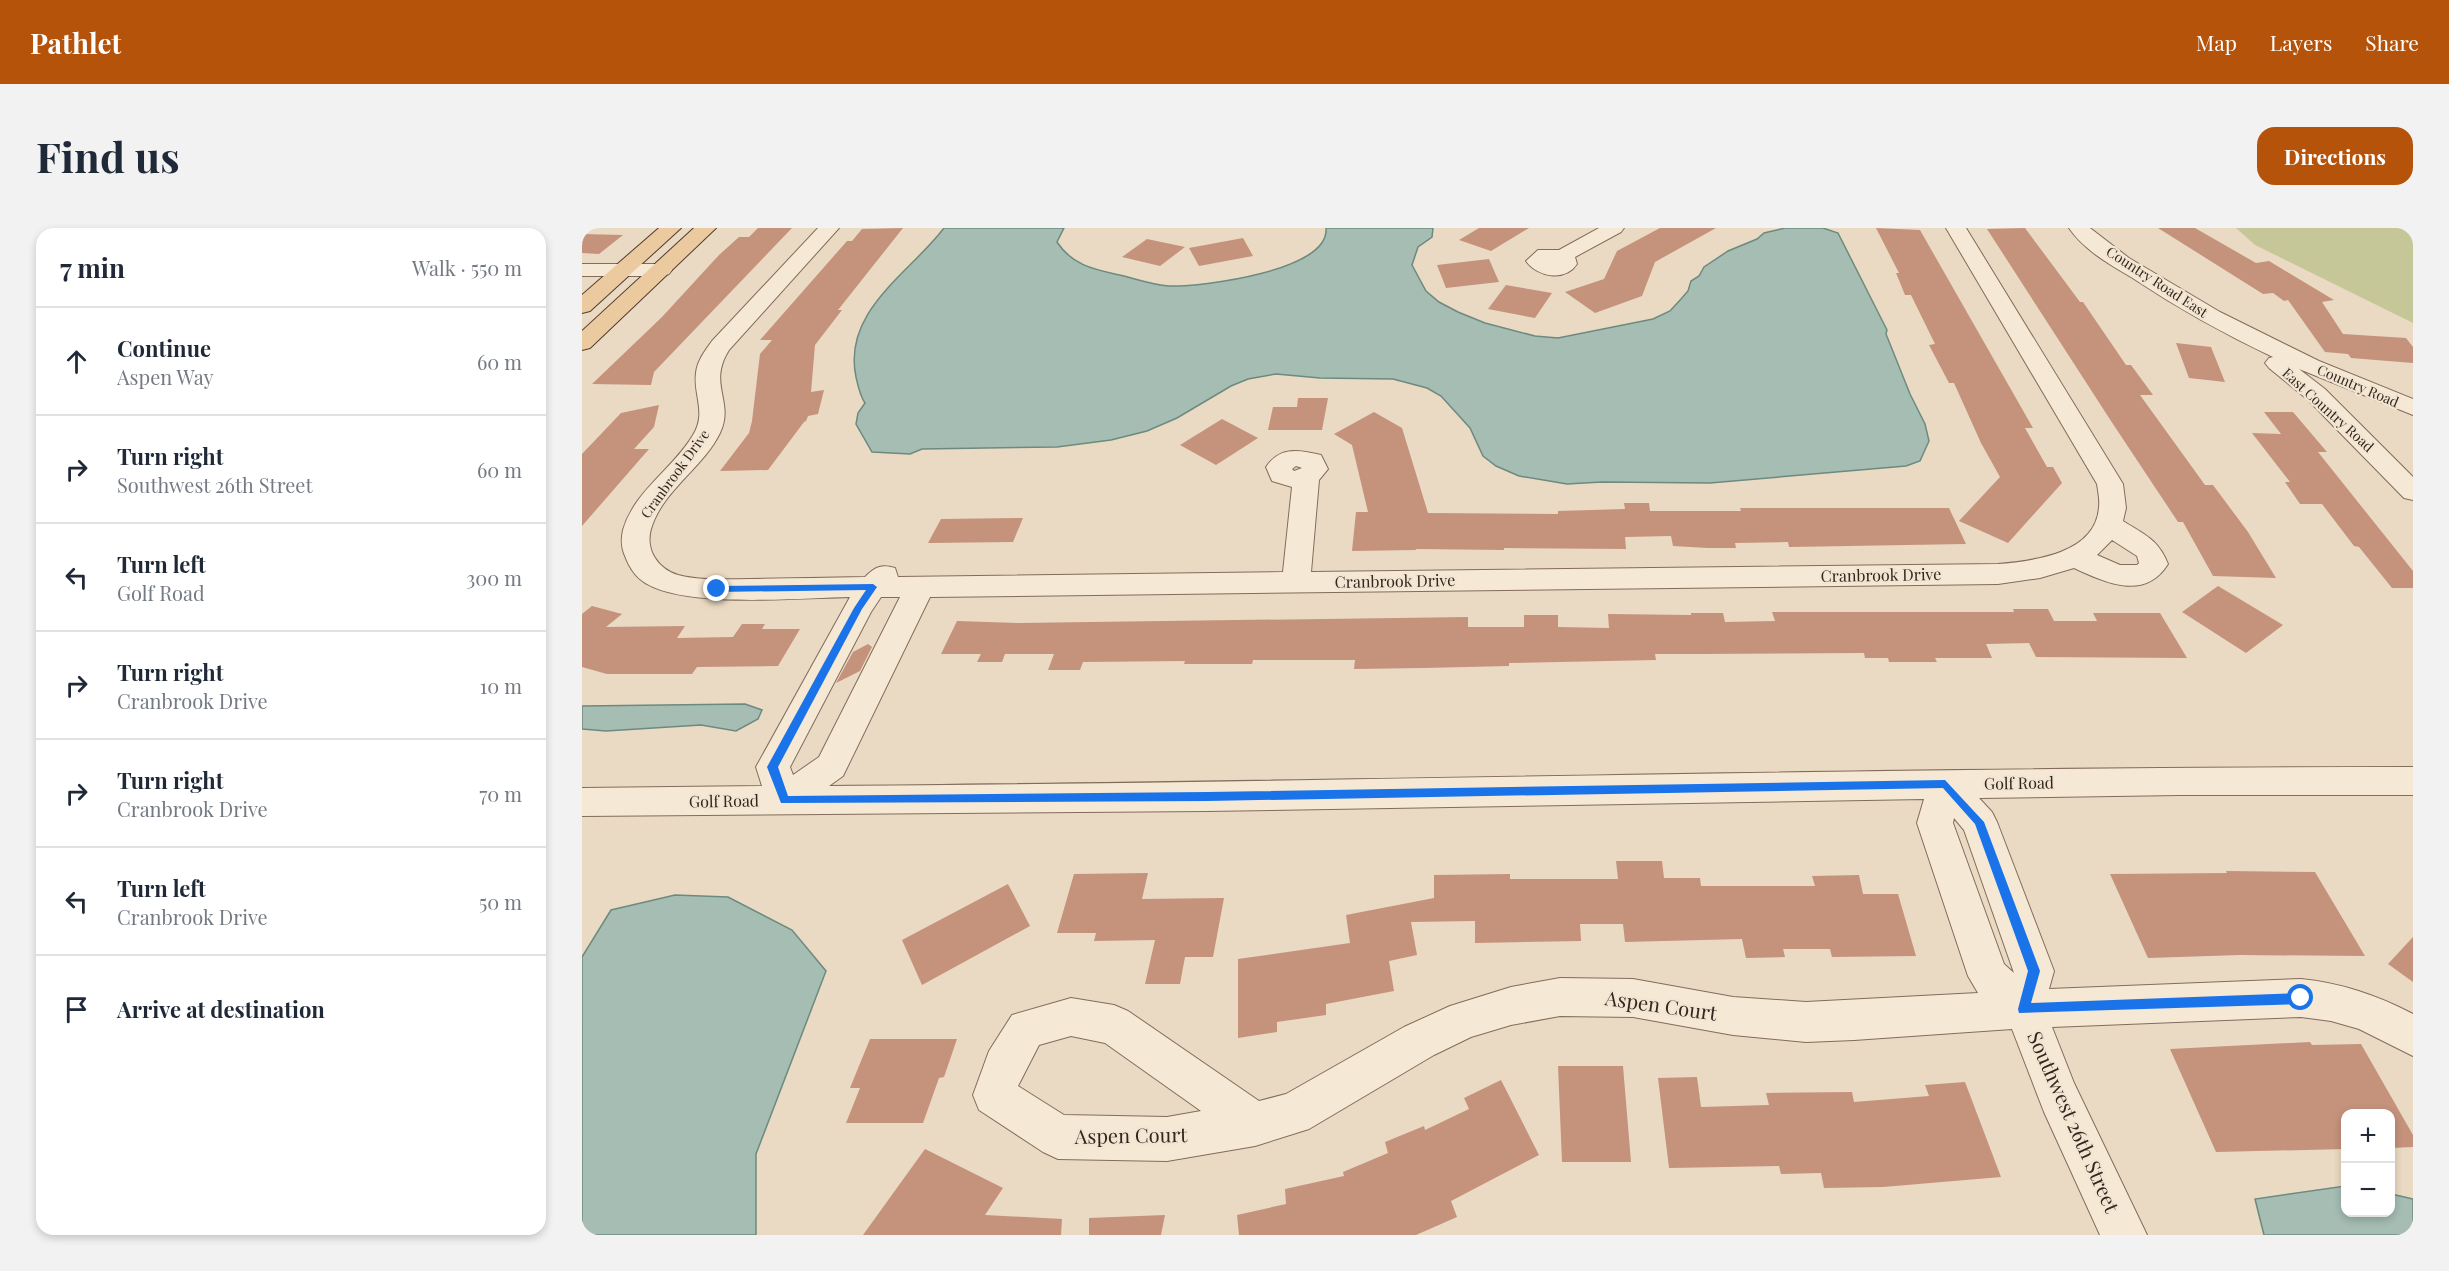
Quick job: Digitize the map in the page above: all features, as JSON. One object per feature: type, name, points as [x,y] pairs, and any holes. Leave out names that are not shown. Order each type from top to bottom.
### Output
[{"type":"main road","points":[[582,306],[671,228]]},
{"type":"main road","points":[[582,343],[706,228]]},
{"type":"street","name":"Cranbrook Drive","points":[[829,228],[714,354],[706,377],[714,404],[713,420],[697,448],[644,513],[634,542],[639,559],[644,566],[661,579],[672,583],[717,589],[810,588],[822,567],[827,565],[891,566],[873,587]]},
{"type":"street","points":[[1562,256],[1614,228]]},
{"type":"street","points":[[1956,228],[2103,469],[2113,494],[2109,525],[2149,550],[2154,564],[2151,570],[2144,574],[2124,576],[2076,557]]},
{"type":"street","name":"Country Road East","points":[[2079,228],[2136,272],[2238,332]]},
{"type":"street","points":[[582,270],[656,275]]},
{"type":"street","points":[[582,278],[619,274]]},
{"type":"street","name":"Country Road","points":[[2238,332],[2306,364],[2413,408]]},
{"type":"street","name":"East Country Road","points":[[2238,332],[2316,394],[2413,492]]},
{"type":"street","points":[[1296,582],[1306,477]]},
{"type":"street","name":"Cranbrook Drive","points":[[920,586],[1017,585],[1025,565],[1029,563],[1095,562],[1098,564],[1091,584],[1998,574],[2041,569],[2076,557],[2097,542],[2109,525]]},
{"type":"street","points":[[920,586],[831,766],[784,800],[772,767],[858,608],[873,587],[920,586]]},
{"type":"street","name":"Golf Road","points":[[582,802],[1231,796],[1945,784],[2331,780],[2413,782]]},
{"type":"street","name":"Southwest 26th Street","points":[[1945,784],[1935,822],[1988,976],[2024,1009],[2059,1097],[2124,1235]]},
{"type":"street","name":"Aspen Court","points":[[1255,1124],[1114,1025],[1071,1017],[1026,1029],[1004,1066],[994,1095],[1058,1137],[1167,1139],[1255,1124],[1294,1114],[1419,1041],[1464,1020],[1511,1006],[1560,998],[1633,998],[1732,1016],[1806,1022],[2217,1000],[2311,999],[2346,1005],[2371,1013],[2413,1036]]},
{"type":"green space","points":[[2236,228],[2413,228],[2413,323],[2255,245]]},
{"type":"shaded area","points":[[944,228],[1064,228],[1057,242],[1078,262],[1105,272],[1152,283],[1185,286],[1261,274],[1287,266],[1308,255],[1322,243],[1326,228],[1433,228],[1432,237],[1418,247],[1412,265],[1426,291],[1439,302],[1485,323],[1535,336],[1558,338],[1653,319],[1670,311],[1688,291],[1691,281],[1699,276],[1704,267],[1728,251],[1757,239],[1764,233],[1785,228],[1823,228],[1838,233],[1887,330],[1886,334],[1910,394],[1925,424],[1929,441],[1920,461],[1906,466],[1710,483],[1567,484],[1519,476],[1496,466],[1483,456],[1470,428],[1441,396],[1427,388],[1393,379],[1320,378],[1276,374],[1248,379],[1231,386],[1177,418],[1147,431],[1111,440],[1057,447],[922,449],[910,454],[872,452],[856,424],[858,413],[865,403],[856,377],[854,353],[859,332],[882,295]]},
{"type":"shaded area","points":[[745,704],[762,710],[758,719],[736,731],[701,725],[606,731],[582,729],[582,706]]},
{"type":"shaded area","points":[[675,895],[728,897],[792,930],[826,971],[756,1154],[756,1235],[582,1235],[582,957],[611,910]]},
{"type":"shaded area","points":[[2341,1187],[2341,1217],[2395,1217],[2395,1195],[2413,1199],[2413,1235],[2264,1235],[2255,1199]]},
{"type":"building","points":[[758,228],[792,228],[654,372],[651,385],[592,384],[662,317],[719,255],[739,237],[749,237]]},
{"type":"building","points":[[903,228],[838,310],[842,310],[815,345],[811,392],[824,390],[818,414],[808,416],[768,470],[720,471],[749,433],[760,354],[772,340],[760,340],[847,241],[852,241],[862,229]]},
{"type":"building","points":[[1479,228],[1529,228],[1491,251],[1459,240]]},
{"type":"building","points":[[1660,228],[1716,228],[1655,262],[1642,296],[1595,313],[1565,292],[1604,279],[1617,251]]},
{"type":"building","points":[[1876,228],[1920,230],[2033,428],[2025,428],[2047,467],[2053,467],[2062,483],[2008,543],[1959,521],[2000,477],[1981,443],[1954,383],[1949,383],[1929,345],[1935,344],[1911,295],[1905,295],[1896,273],[1899,273]]},
{"type":"building","points":[[2025,228],[2080,302],[2083,302],[2126,365],[2131,365],[2153,395],[2140,395],[2205,485],[2213,485],[2248,532],[2276,578],[2213,576],[2183,522],[2178,522],[1987,229]]},
{"type":"building","points":[[2158,228],[2195,228],[2256,263],[2269,261],[2334,300],[2322,302],[2343,334],[2406,338],[2413,347],[2413,363],[2351,358],[2348,354],[2325,352],[2288,300],[2284,301],[2273,293],[2263,294]]},
{"type":"building","points":[[582,234],[623,235],[599,254],[582,253]]},
{"type":"building","points":[[1243,238],[1253,256],[1199,266],[1189,248]]},
{"type":"building","points":[[1147,239],[1185,247],[1160,266],[1122,257]]},
{"type":"building","points":[[1489,259],[1499,282],[1446,288],[1437,265]]},
{"type":"building","points":[[1506,285],[1552,293],[1535,318],[1488,309]]},
{"type":"building","points":[[2176,343],[2211,347],[2225,382],[2189,378]]},
{"type":"building","points":[[1298,398],[1328,398],[1322,430],[1268,430],[1273,407],[1297,407]]},
{"type":"building","points":[[659,405],[654,427],[634,449],[649,449],[582,526],[582,454],[621,413]]},
{"type":"building","points":[[1374,412],[1402,428],[1428,513],[1558,514],[1558,511],[1625,509],[1624,503],[1649,503],[1650,511],[1741,511],[1740,508],[1949,508],[1966,544],[1789,547],[1788,542],[1735,543],[1736,548],[1708,548],[1673,546],[1671,536],[1625,537],[1626,549],[1504,548],[1504,550],[1352,551],[1356,512],[1368,512],[1352,445],[1334,434]]},
{"type":"building","points":[[2264,412],[2293,412],[2327,452],[2318,452],[2413,571],[2413,588],[2392,588],[2359,547],[2354,546],[2322,504],[2300,504],[2285,482],[2290,482],[2252,433],[2281,434]]},
{"type":"building","points":[[1222,419],[1258,438],[1216,465],[1180,445]]},
{"type":"building","points":[[1023,518],[1013,542],[928,543],[941,519]]},
{"type":"building","points":[[2218,586],[2283,625],[2246,653],[2182,612]]},
{"type":"building","points":[[592,606],[622,614],[606,627],[685,626],[677,638],[733,637],[742,624],[765,624],[762,629],[800,629],[778,666],[697,667],[692,674],[607,674],[582,667],[582,614]]},
{"type":"building","points":[[2013,609],[2048,609],[2054,621],[2097,621],[2093,613],[2160,613],[2187,658],[2036,657],[2029,643],[1986,644],[1992,658],[1935,658],[1937,662],[1889,662],[1888,658],[1865,658],[1864,653],[1655,654],[1656,660],[1509,663],[1509,666],[1354,669],[1355,660],[1253,660],[1252,664],[1184,664],[1185,661],[1083,662],[1080,670],[1048,670],[1054,654],[1005,654],[1002,662],[977,662],[981,654],[941,654],[957,621],[1018,623],[1468,617],[1468,627],[1524,627],[1524,615],[1558,615],[1558,627],[1609,628],[1608,614],[1723,613],[1725,622],[1775,621],[1772,612],[2014,612]]},
{"type":"building","points":[[868,644],[872,647],[860,671],[836,683],[853,652]]},
{"type":"building","points":[[1616,861],[1662,861],[1664,878],[1700,878],[1701,886],[1815,886],[1812,876],[1859,875],[1863,894],[1898,894],[1916,956],[1832,957],[1830,949],[1783,949],[1785,957],[1746,958],[1742,939],[1625,942],[1623,924],[1580,924],[1581,941],[1475,943],[1475,921],[1411,922],[1417,955],[1389,961],[1394,991],[1326,1004],[1326,1015],[1277,1022],[1277,1032],[1238,1038],[1238,959],[1350,943],[1346,915],[1434,898],[1434,875],[1510,874],[1510,879],[1618,879]]},
{"type":"building","points":[[2226,871],[2315,872],[2365,956],[2240,955],[2148,958],[2110,874],[2227,873]]},
{"type":"building","points":[[1148,873],[1142,899],[1224,898],[1213,957],[1185,957],[1180,984],[1145,984],[1155,940],[1094,941],[1096,933],[1057,933],[1074,874]]},
{"type":"building","points":[[1008,884],[1030,926],[922,985],[902,940]]},
{"type":"building","points":[[2413,937],[2413,982],[2388,964]]},
{"type":"building","points":[[870,1039],[957,1039],[944,1077],[939,1078],[923,1123],[846,1123],[860,1088],[850,1088]]},
{"type":"building","points":[[2310,1042],[2312,1045],[2361,1044],[2413,1135],[2413,1147],[2395,1148],[2395,1109],[2341,1109],[2341,1149],[2216,1152],[2170,1049]]},
{"type":"building","points":[[1558,1066],[1623,1066],[1631,1162],[1562,1162]]},
{"type":"building","points":[[1697,1077],[1701,1107],[1769,1105],[1766,1093],[1852,1092],[1854,1102],[1929,1096],[1925,1085],[1965,1082],[2001,1177],[1883,1187],[1824,1188],[1821,1173],[1781,1174],[1779,1166],[1669,1168],[1658,1078]]},
{"type":"building","points":[[1501,1080],[1539,1155],[1451,1201],[1457,1217],[1416,1235],[1239,1235],[1237,1215],[1286,1204],[1285,1189],[1344,1176],[1343,1172],[1388,1153],[1385,1142],[1424,1126],[1425,1130],[1469,1109],[1464,1098]]},
{"type":"building","points":[[925,1149],[1003,1188],[985,1215],[1062,1219],[1061,1235],[863,1235]]},
{"type":"building","points":[[1165,1215],[1161,1235],[1089,1235],[1089,1218]]},
{"type":"route","points":[[717,589],[873,587],[858,608],[772,767],[784,800],[1207,796],[1945,784],[1979,822],[2034,971],[2024,1009],[2301,998]]}]
